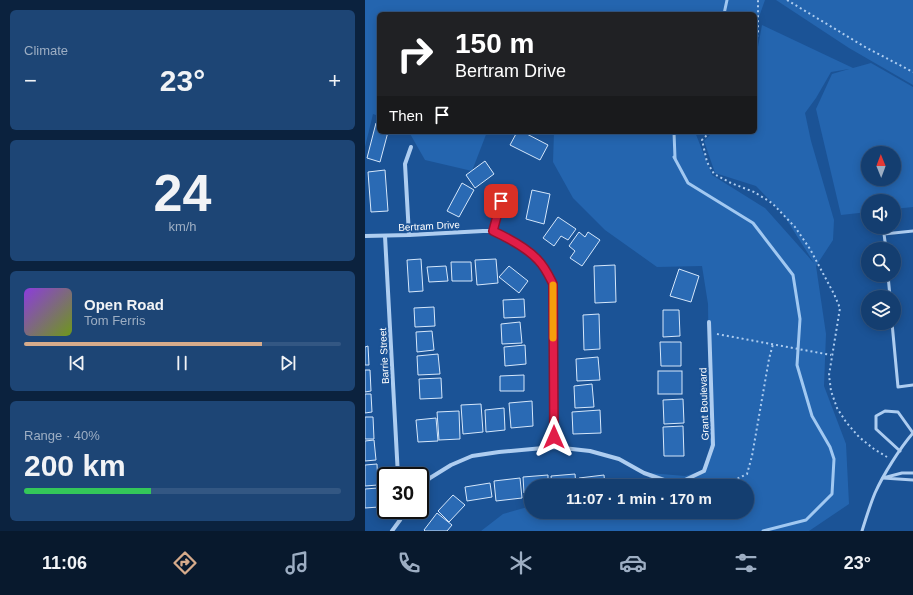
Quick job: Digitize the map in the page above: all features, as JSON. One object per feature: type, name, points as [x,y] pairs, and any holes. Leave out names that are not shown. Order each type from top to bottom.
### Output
[{"type":"street","points":[[409,235],[405,164],[411,147]]},
{"type":"street","points":[[493,231],[501,201]]},
{"type":"street","name":"Bertram Drive","points":[[365,236],[493,231],[520,245],[538,260],[547,271],[553,284],[554,448]]},
{"type":"street","name":"Barrie Street","points":[[385,236],[398,467]]},
{"type":"street","name":"Grant Boulevard","points":[[429,479],[451,465],[472,456],[499,452],[554,448],[590,451],[619,459],[644,473],[665,480],[685,480],[704,472],[713,445],[709,322]]},
{"type":"street","points":[[392,531],[400,520]]},
{"type":"lane","points":[[885,242],[884,234],[913,231]]},
{"type":"lane","points":[[893,330],[898,387],[913,385]]},
{"type":"lane","points":[[862,531],[876,492],[883,478],[900,452],[906,441],[913,433],[898,412],[885,411],[876,416],[876,429],[900,452]]},
{"type":"lane","points":[[883,478],[902,473],[913,473]]},
{"type":"lane","points":[[883,478],[913,480]]},
{"type":"path","points":[[757,37],[758,0]]},
{"type":"path","points":[[787,0],[865,47],[913,72]]},
{"type":"path","points":[[708,134],[702,140],[707,162],[714,174],[731,183],[754,192],[772,203],[795,228],[810,249],[840,308],[831,355],[829,375],[831,391],[837,408],[859,438],[893,461]]},
{"type":"path","points":[[709,332],[831,355]]},
{"type":"path","points":[[737,479],[747,474],[773,344]]},
{"type":"shaded area","points":[[365,0],[765,0],[757,21],[757,12],[377,12],[377,115],[373,114],[365,147]]},
{"type":"shaded area","points":[[776,0],[913,0],[913,85],[849,48]]},
{"type":"shaded area","points":[[762,25],[853,68],[871,63],[913,87],[913,207],[901,208],[901,194],[861,194],[861,213],[841,215],[816,109],[832,74],[849,69],[831,72],[816,98],[805,113],[811,141],[834,220],[833,240],[816,266],[826,334],[824,386],[846,444],[849,504],[809,531],[481,531],[503,514],[524,508],[524,519],[754,519],[754,479],[649,479],[649,473],[685,476],[701,471],[710,457],[708,304],[702,266],[657,267],[605,230],[573,198],[553,162],[554,134],[696,134],[712,175],[765,208],[814,263],[783,214],[756,186],[715,173],[704,141],[711,134],[757,134],[757,52]]},
{"type":"shaded area","points":[[410,134],[486,134],[472,171],[425,160]]},
{"type":"building","points":[[376,123],[377,134],[387,134],[380,162],[367,158]]},
{"type":"building","points":[[516,134],[527,134],[548,145],[540,160],[510,145]]},
{"type":"building","points":[[485,161],[494,174],[475,188],[466,175]]},
{"type":"building","points":[[385,170],[388,211],[371,212],[368,172]]},
{"type":"building","points":[[462,183],[474,190],[459,217],[447,211]]},
{"type":"building","points":[[532,190],[550,194],[544,224],[526,219]]},
{"type":"building","points":[[558,217],[576,229],[568,240],[561,236],[554,246],[543,238]]},
{"type":"building","points":[[579,232],[585,237],[588,232],[600,240],[582,266],[570,258],[575,251],[569,246]]},
{"type":"building","points":[[421,259],[423,291],[409,292],[407,260]]},
{"type":"building","points":[[496,259],[498,283],[477,285],[475,260]]},
{"type":"building","points":[[451,262],[471,262],[472,281],[452,281]]},
{"type":"building","points":[[615,265],[616,302],[595,303],[594,266]]},
{"type":"building","points":[[446,266],[448,281],[429,282],[427,267]]},
{"type":"building","points":[[509,266],[528,281],[519,293],[499,277]]},
{"type":"building","points":[[679,269],[699,276],[691,302],[670,296]]},
{"type":"building","points":[[524,299],[525,317],[504,318],[503,300]]},
{"type":"building","points":[[434,307],[435,326],[415,327],[414,308]]},
{"type":"building","points":[[663,310],[679,310],[680,336],[663,337]]},
{"type":"building","points":[[599,314],[600,349],[584,350],[583,315]]},
{"type":"building","points":[[520,322],[522,343],[502,344],[501,324]]},
{"type":"building","points":[[432,331],[434,350],[417,352],[416,332]]},
{"type":"building","points":[[660,342],[681,342],[681,366],[661,366]]},
{"type":"building","points":[[525,345],[526,364],[505,366],[504,347]]},
{"type":"building","points":[[368,346],[369,365],[365,365],[365,347]]},
{"type":"building","points":[[438,354],[440,374],[418,375],[417,356]]},
{"type":"building","points":[[598,357],[600,380],[577,381],[576,359]]},
{"type":"building","points":[[365,370],[370,370],[371,391],[365,392]]},
{"type":"building","points":[[658,371],[682,371],[682,394],[658,394]]},
{"type":"building","points":[[524,375],[524,391],[500,391],[500,376]]},
{"type":"building","points":[[441,378],[442,398],[420,399],[419,379]]},
{"type":"building","points":[[592,384],[594,407],[575,408],[574,386]]},
{"type":"building","points":[[365,394],[371,394],[372,412],[365,413]]},
{"type":"building","points":[[683,399],[684,423],[664,424],[663,400]]},
{"type":"building","points":[[532,401],[533,426],[511,428],[509,403]]},
{"type":"building","points":[[481,404],[483,432],[463,434],[461,405]]},
{"type":"building","points":[[504,408],[505,430],[486,432],[485,410]]},
{"type":"building","points":[[600,410],[601,433],[573,434],[572,412]]},
{"type":"building","points":[[459,411],[460,439],[439,440],[437,412]]},
{"type":"building","points":[[365,417],[373,417],[374,439],[365,439]]},
{"type":"building","points":[[436,418],[438,441],[418,442],[416,420]]},
{"type":"building","points":[[683,426],[684,456],[664,456],[663,427]]},
{"type":"building","points":[[374,440],[376,460],[365,461],[365,441]]},
{"type":"building","points":[[377,464],[377,485],[365,486],[365,465]]},
{"type":"building","points":[[575,474],[575,479],[551,479],[551,476]]},
{"type":"building","points":[[548,475],[548,479],[524,479],[524,493],[523,477]]},
{"type":"building","points":[[604,475],[604,479],[579,479]]},
{"type":"building","points":[[520,478],[522,498],[496,501],[494,481]]},
{"type":"building","points":[[490,483],[492,497],[467,501],[465,487]]},
{"type":"building","points":[[377,488],[377,507],[365,508],[365,489]]},
{"type":"building","points":[[453,495],[465,505],[449,522],[438,511]]},
{"type":"building","points":[[437,513],[452,525],[447,531],[425,531],[424,530]]},
{"type":"waterway","points":[[724,12],[727,0]]},
{"type":"waterway","points":[[674,134],[675,158]]},
{"type":"waterway","points":[[674,157],[688,183],[753,223],[793,275],[800,319],[797,365],[812,416],[830,447],[834,459],[832,494],[806,520],[763,531]]},
{"type":"slow traffic","points":[[553,285],[553,338]]},
{"type":"route","points":[[501,201],[493,231],[520,245],[538,260],[547,271],[553,284],[554,437]]}]
